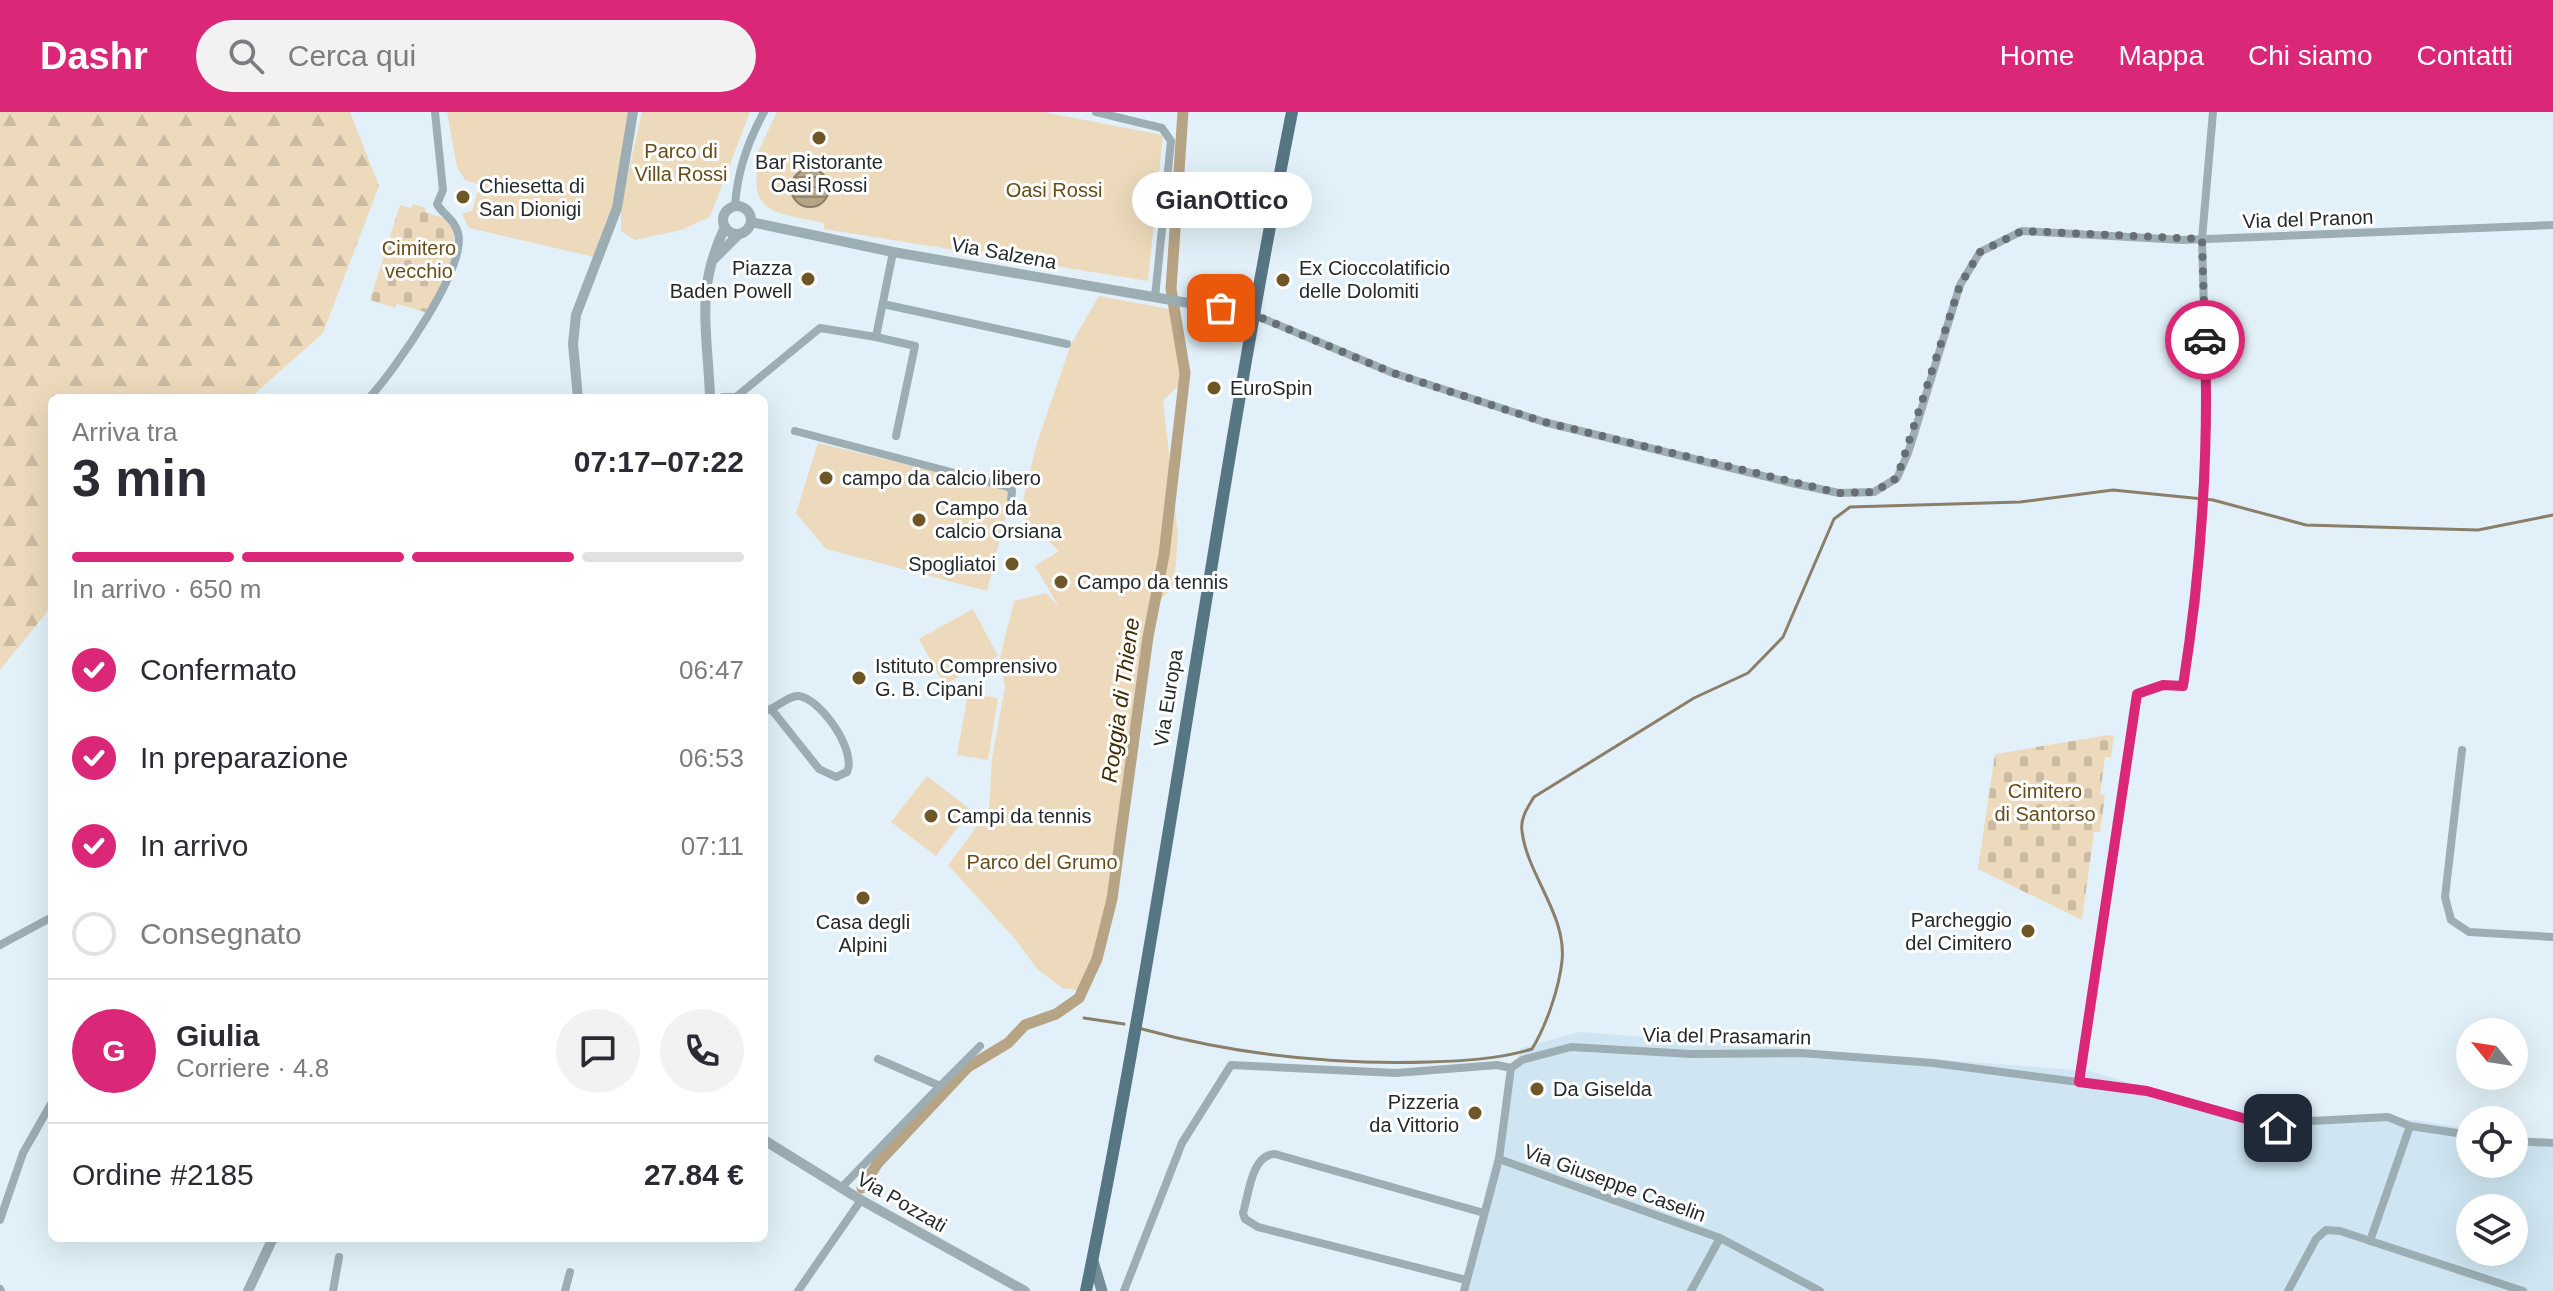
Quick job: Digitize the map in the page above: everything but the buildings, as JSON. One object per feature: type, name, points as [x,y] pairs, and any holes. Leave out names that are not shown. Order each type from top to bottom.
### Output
[{"type":"main road","name":"Via Europa","points":[[1086,1291],[1150,934],[1252,314],[1292,112]]},
{"type":"main road","points":[[1092,1256],[1102,1291]]},
{"type":"street","points":[[372,394],[441,295],[455,266],[459,235],[451,217],[437,204],[443,190],[435,112]]},
{"type":"street","points":[[578,394],[573,344],[576,315],[617,208],[633,112]]},
{"type":"street","points":[[710,394],[703,309],[710,264],[725,227],[725,213],[735,206],[737,184],[753,132],[764,112]]},
{"type":"street","points":[[1096,112],[1162,128],[1171,141],[1159,298]]},
{"type":"street","points":[[2079,1082],[2137,694],[2163,685],[2183,686],[2196,601],[2207,417],[2202,239],[2213,112]]},
{"type":"street","points":[[710,264],[738,235],[748,230],[751,222],[747,210],[735,206]]},
{"type":"street","name":"Via Salzena","points":[[751,222],[893,252],[1252,314]]},
{"type":"street","name":"Via del Pranon","points":[[1252,314],[1393,373],[1544,422],[1796,484],[1839,493],[1874,492],[1897,478],[1960,285],[1980,252],[2022,231],[2202,239],[2553,225]]},
{"type":"street","points":[[725,227],[738,235]]},
{"type":"street","points":[[876,337],[893,252]]},
{"type":"street","points":[[883,304],[1067,344]]},
{"type":"street","points":[[740,394],[820,328],[915,346],[896,436]]},
{"type":"street","points":[[795,431],[1008,487],[1013,499],[1010,513]]},
{"type":"street","points":[[800,696],[813,703],[846,746],[850,761],[847,772],[836,777],[819,769],[768,711],[792,697],[800,696]]},
{"type":"street","points":[[2462,750],[2445,897],[2451,920],[2469,932],[2553,937]]},
{"type":"street","points":[[0,945],[48,919]]},
{"type":"street","points":[[841,1188],[980,1046]]},
{"type":"street","name":"Via del Prasamarin","points":[[1124,1291],[1182,1143],[1231,1065],[1396,1073],[1497,1065],[1511,1068],[1522,1060],[1571,1047],[1691,1054],[1801,1053],[1933,1063],[2147,1091],[2278,1128],[2311,1121],[2388,1117],[2410,1126],[2456,1133]]},
{"type":"street","points":[[878,1059],[940,1086]]},
{"type":"street","name":"Via Giuseppe Caselin","points":[[1464,1291],[1499,1159],[1511,1068]]},
{"type":"street","points":[[0,1220],[23,1153],[48,1109]]},
{"type":"street","points":[[2370,1241],[2410,1126]]},
{"type":"street","name":"Via Pozzati","points":[[768,1142],[861,1200],[1025,1291]]},
{"type":"street","points":[[2528,1142],[2553,1143]]},
{"type":"street","points":[[1466,1280],[1258,1227],[1245,1219],[1243,1213],[1257,1163],[1275,1154],[1484,1213]]},
{"type":"street","name":"Via Giuseppe Caselin","points":[[1499,1159],[1720,1238],[1820,1291]]},
{"type":"street","points":[[798,1291],[861,1200]]},
{"type":"street","points":[[2288,1291],[2316,1239],[2326,1230],[2370,1241],[2523,1291]]},
{"type":"street","points":[[1691,1291],[1720,1238]]},
{"type":"street","points":[[248,1291],[271,1242]]},
{"type":"street","points":[[333,1291],[339,1257]]},
{"type":"street","points":[[565,1291],[570,1272]]},
{"type":"shaded area","points":[[810,169],[824,174],[829,188],[824,202],[810,207],[796,202],[791,188],[796,174]]},
{"type":"shaded area","points":[[1579,1032],[2089,1071],[2269,1123],[2415,1120],[2456,1127],[2456,1178],[2528,1178],[2528,1138],[2553,1141],[2553,1291],[1466,1291],[1470,1256],[1521,1048]]},
{"type":"green space","points":[[0,112],[350,112],[379,186],[323,333],[254,394],[48,394],[48,611],[0,670]]},
{"type":"green space","name":"Parco di Villa Rossi","points":[[447,112],[633,112],[617,208],[594,257],[469,228],[462,214],[472,211],[480,185],[465,180],[457,167]]},
{"type":"green space","name":"Parco di Villa Rossi","points":[[642,112],[750,112],[710,217],[681,230],[635,240],[621,231],[621,205]]},
{"type":"green space","name":"Oasi Rossi","points":[[777,112],[1044,112],[1163,135],[1148,281],[824,229],[824,223],[770,209],[758,192],[756,179],[759,161],[755,158]]},
{"type":"green space","name":"Cimitero vecchio","points":[[413,204],[426,208],[425,212],[452,221],[454,234],[449,268],[428,313],[370,300],[400,205],[411,208]]},
{"type":"green space","name":"Parco del Grumo","points":[[1099,296],[1180,311],[1178,347],[1182,383],[1163,400],[1178,535],[1174,587],[1151,608],[1125,772],[1131,782],[1114,849],[1115,876],[1101,938],[1082,991],[1062,988],[1037,969],[1015,939],[948,865],[989,810],[992,758],[1005,687],[1000,657],[1014,601],[1046,593],[1059,607],[1035,566],[1059,551],[1020,514],[1036,446],[1071,344]]},
{"type":"green space","name":"Campo da calcio Orsiana","points":[[818,443],[1012,490],[987,591],[826,549],[796,513]]},
{"type":"green space","points":[[973,609],[998,656],[944,685],[919,639]]},
{"type":"green space","points":[[968,693],[998,698],[988,760],[957,755]]},
{"type":"green space","name":"Cimitero di Santorso","points":[[2114,736],[2111,757],[2105,757],[2100,794],[2105,796],[2100,832],[2094,832],[2082,920],[1978,869],[1995,754]]},
{"type":"green space","name":"Campi da tennis","points":[[927,776],[971,810],[936,856],[891,822]]},
{"type":"waterway","name":"Roggia di Thiene","points":[[862,1188],[877,1164],[968,1067],[1008,1043],[1025,1025],[1056,1014],[1079,998],[1097,959],[1112,899],[1148,637],[1164,555],[1185,373],[1171,289],[1183,112]]},
{"type":"waterway","points":[[1142,1029],[1249,1052],[1356,1062],[1468,1060],[1532,1049],[1555,995],[1562,944],[1553,911],[1525,847],[1522,826],[1529,805],[1534,797],[1694,698],[1748,673],[1783,637],[1834,519],[1850,507],[2020,502],[2113,490],[2213,500],[2306,525],[2478,530],[2553,515]]},
{"type":"waterway","points":[[1084,1018],[1124,1024]]},
{"type":"way so far","points":[[1221,308],[1252,314],[1393,373],[1544,422],[1839,493],[1874,492],[1897,478],[1908,453],[1960,285],[1980,252],[2022,231],[2202,239],[2205,340]]},
{"type":"place","name":"Bar Ristorante Oasi Rossi","points":[[819,138]]},
{"type":"place","name":"Chiesetta di San Dionigi","points":[[463,197]]},
{"type":"place","name":"Piazza Baden Powell","points":[[808,279]]},
{"type":"place","name":"Ex Cioccolatificio delle Dolomiti","points":[[1283,280]]},
{"type":"place","name":"GianOttico","points":[[1221,308]]},
{"type":"place","name":"EuroSpin","points":[[1214,388]]},
{"type":"place","name":"campo da calcio libero","points":[[826,478]]},
{"type":"place","name":"Campo da calcio Orsiana","points":[[919,520]]},
{"type":"place","name":"Spogliatoi","points":[[1012,564]]},
{"type":"place","name":"Campo da tennis","points":[[1061,582]]},
{"type":"place","name":"Istituto Comprensivo G. B. Cipani","points":[[859,678]]},
{"type":"place","name":"Campi da tennis","points":[[931,816]]},
{"type":"place","name":"Casa degli Alpini","points":[[863,898]]},
{"type":"place","name":"Parcheggio del Cimitero","points":[[2028,931]]},
{"type":"place","name":"Da Giselda","points":[[1537,1089]]},
{"type":"place","name":"Pizzeria da Vittorio","points":[[1475,1113]]},
{"type":"route","points":[[2205,340],[2207,417],[2196,601],[2183,686],[2163,685],[2137,694],[2130,752],[2102,908],[2079,1082],[2147,1091],[2244,1121],[2278,1128]]}]
